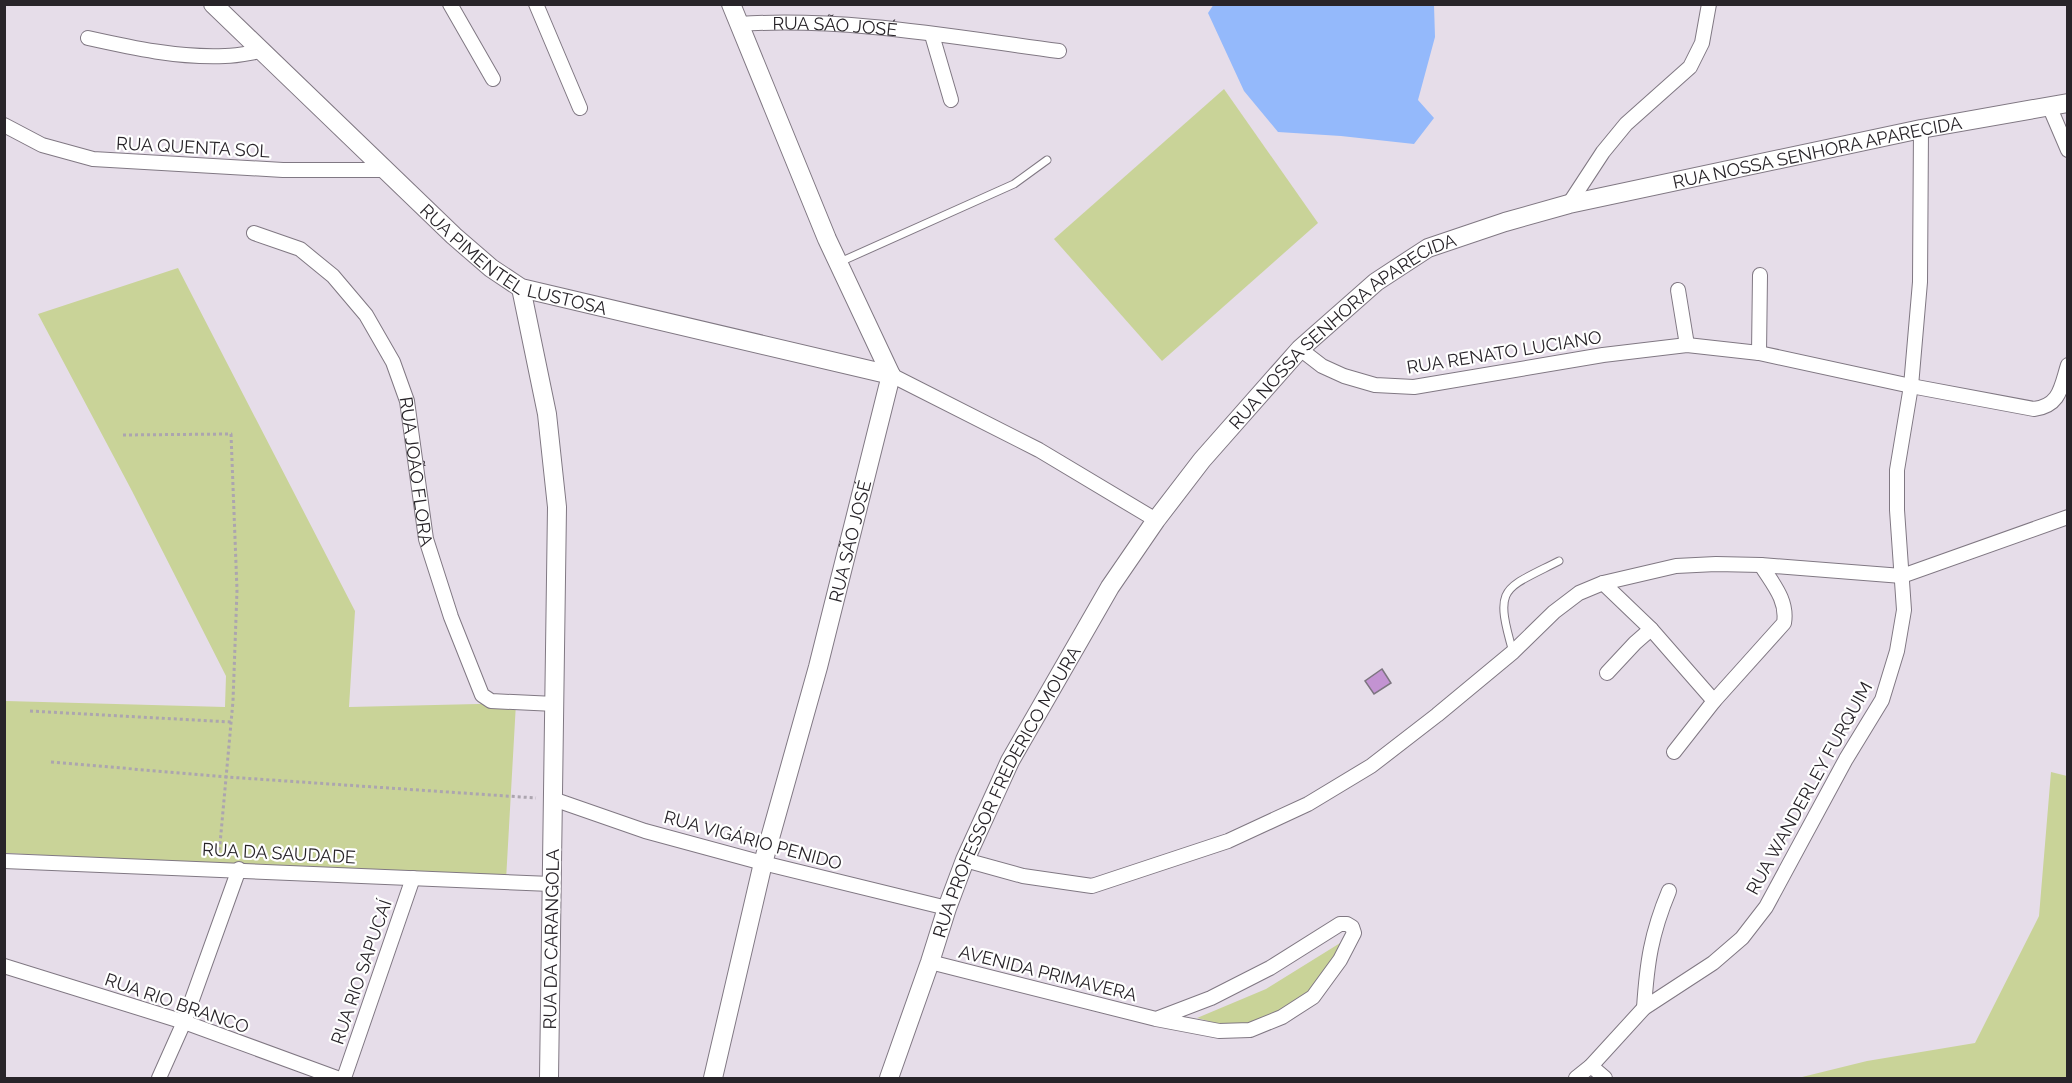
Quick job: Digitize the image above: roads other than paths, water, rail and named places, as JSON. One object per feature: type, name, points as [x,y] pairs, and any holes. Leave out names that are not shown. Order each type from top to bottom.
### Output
[{"type":"main road","name":"RUA PIMENTEL LUSTOSA","points":[[213,4],[490,268],[521,288],[891,375]]},
{"type":"main road","name":"RUA SÃO JOSÉ","points":[[713,1078],[763,863],[818,667],[891,375],[838,263],[769,102],[731,4]]},
{"type":"main road","name":"RUA NOSSA SENHORA APARECIDA","points":[[1156,520],[1202,460],[1300,350],[1376,282],[1428,248],[1505,222],[1569,204],[1921,129],[2059,106]]},
{"type":"main road","points":[[521,288],[547,414],[557,507],[553,799]]},
{"type":"main road","name":"RUA PROFESSOR FREDERICO MOURA","points":[[889,1078],[965,860],[1016,751],[1110,587],[1156,520]]},
{"type":"main road","name":"RUA DA CARANGOLA","points":[[549,1078],[553,799]]},
{"type":"street","points":[[450,4],[493,79]]},
{"type":"street","points":[[536,4],[580,108]]},
{"type":"street","points":[[1569,204],[1603,152],[1626,124],[1690,67],[1702,43],[1709,4]]},
{"type":"street","name":"RUA SÃO JOSÉ","points":[[739,24],[780,21],[825,23],[1059,51]]},
{"type":"street","points":[[932,34],[951,100]]},
{"type":"street","points":[[88,38],[136,49],[181,55],[226,56],[261,51]]},
{"type":"street","points":[[2059,106],[2067,150]]},
{"type":"street","name":"RUA QUENTA SOL","points":[[4,125],[42,145],[93,159],[283,170],[386,170]]},
{"type":"street","name":"RUA WANDERLEY FURQUIM","points":[[1576,1078],[1591,1066],[1644,1008],[1713,963],[1742,938],[1766,907],[1846,759],[1882,700],[1899,640],[1904,610],[1897,510],[1897,470],[1911,386],[1920,282],[1921,129]]},
{"type":"street","name":"RUA JOÃO FLORA","points":[[254,233],[300,249],[333,276],[366,315],[393,362],[407,401],[426,539],[451,617],[483,695],[491,700],[555,704]]},
{"type":"street","points":[[1758,353],[1760,275]]},
{"type":"street","points":[[1678,290],[1687,345]]},
{"type":"street","name":"RUA RENATO LUCIANO","points":[[1300,350],[1322,366],[1344,376],[1375,385],[1414,387],[1603,355],[1687,345],[1758,353],[1911,386],[2034,409],[2047,408],[2056,399],[2067,365]]},
{"type":"street","points":[[891,375],[1039,450],[1156,520]]},
{"type":"street","points":[[965,860],[1023,876],[1092,886],[1228,841],[1308,804],[1371,766],[1513,652],[1554,612],[1579,593],[1603,584],[1676,566],[1761,565],[1902,576],[2067,517]]},
{"type":"street","points":[[1674,752],[1714,701],[1784,623],[1786,611],[1784,603],[1761,565]]},
{"type":"street","points":[[1603,584],[1651,629],[1714,701]]},
{"type":"street","points":[[1607,673],[1651,629]]},
{"type":"street","name":"RUA VIGÁRIO PENIDO","points":[[553,799],[645,831],[763,863],[947,908]]},
{"type":"street","name":"RUA DA SAUDADE","points":[[4,861],[239,869],[551,884]]},
{"type":"street","points":[[159,1078],[184,1022],[239,869]]},
{"type":"street","name":"RUA RIO SAPUCAÍ","points":[[344,1078],[413,878]]},
{"type":"street","points":[[1644,1008],[1647,962],[1652,939],[1669,891]]},
{"type":"street","name":"AVENIDA PRIMAVERA","points":[[930,962],[1156,1019],[1219,1031],[1250,1030],[1282,1017],[1313,997],[1340,960],[1354,933],[1352,927],[1340,924],[1270,968],[1211,998],[1156,1019]]},
{"type":"street","name":"RUA RIO BRANCO","points":[[4,966],[184,1022],[337,1078]]},
{"type":"street","points":[[1591,1066],[1605,1078]]},
{"type":"lane","points":[[838,263],[1014,184],[1047,160]]},
{"type":"lane","points":[[1513,652],[1505,625],[1503,606],[1506,594],[1514,584],[1559,561]]},
{"type":"water","points":[[1214,4],[1434,5],[1435,37],[1418,100],[1434,118],[1414,144],[1278,132],[1244,91],[1208,13]]}]
